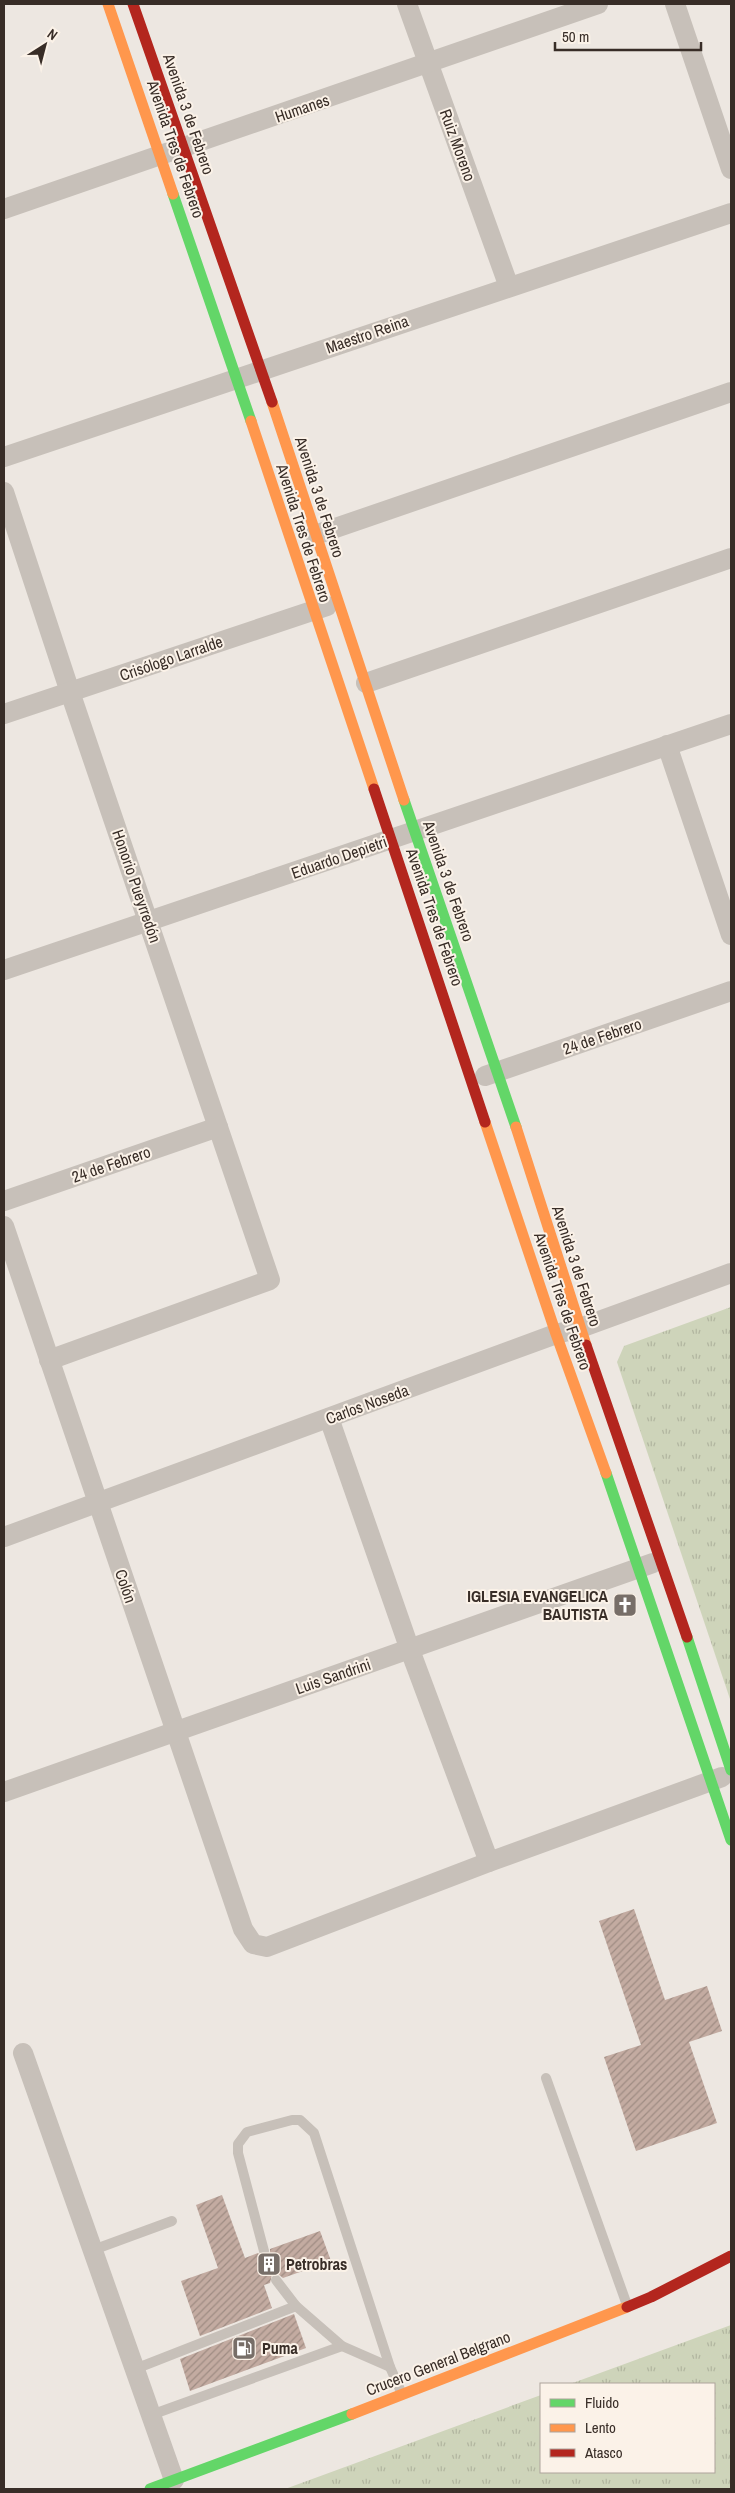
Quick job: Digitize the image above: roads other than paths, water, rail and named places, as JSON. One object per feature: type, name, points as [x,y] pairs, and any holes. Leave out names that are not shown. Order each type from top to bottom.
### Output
[{"type":"main road","name":"Avenida Tres de Febrero","points":[[108,4],[161,154],[312,611],[392,839],[556,1334],[640,1568],[731,1840]]},
{"type":"main road","name":"Avenida 3 de Febrero","points":[[133,4],[262,370],[414,831],[498,1072],[580,1328],[661,1559],[731,1772]]},
{"type":"main road","name":"Crucero General Belgrano","points":[[150,2489],[403,2395],[651,2297],[731,2256]]},
{"type":"street","name":"Ruiz Moreno","points":[[407,4],[509,287]]},
{"type":"street","name":"Humanes","points":[[4,209],[598,4]]},
{"type":"street","points":[[676,4],[731,169]]},
{"type":"street","name":"Maestro Reina","points":[[4,457],[731,213]]},
{"type":"street","points":[[315,535],[731,392]]},
{"type":"street","name":"Honorio Pueyrredón","points":[[4,492],[270,1280],[48,1360]]},
{"type":"street","points":[[366,684],[731,558]]},
{"type":"street","name":"Crisólogo Larralde","points":[[4,714],[338,602]]},
{"type":"street","name":"Eduardo Depietri","points":[[4,970],[731,724]]},
{"type":"street","points":[[667,745],[731,935]]},
{"type":"street","name":"24 de Febrero","points":[[472,1080],[731,991]]},
{"type":"street","name":"24 de Febrero","points":[[4,1201],[218,1127]]},
{"type":"street","name":"Colón","points":[[4,1226],[243,1929],[253,1944],[267,1947],[488,1862]]},
{"type":"street","name":"Carlos Noseda","points":[[4,1536],[731,1272]]},
{"type":"street","points":[[329,1418],[410,1650],[488,1862],[731,1772]]},
{"type":"street","name":"Luis Sandrini","points":[[4,1792],[410,1650],[661,1559]]},
{"type":"street","points":[[23,2053],[174,2480]]},
{"type":"lane","points":[[546,2078],[627,2306]]},
{"type":"lane","points":[[264,2251],[238,2153],[238,2144],[247,2132],[292,2120],[300,2120],[314,2133],[390,2366],[403,2395]]},
{"type":"lane","points":[[93,2250],[172,2221]]},
{"type":"lane","points":[[276,2280],[296,2306],[342,2346],[390,2366]]},
{"type":"lane","points":[[135,2369],[296,2306]]},
{"type":"lane","points":[[151,2415],[342,2346]]},
{"type":"place","name":"IGLESIA EVANGELICA BAUTISTA","points":[[625,1605]]},
{"type":"place","name":"Petrobras","points":[[269,2264]]},
{"type":"place","name":"Puma","points":[[244,2348]]}]
